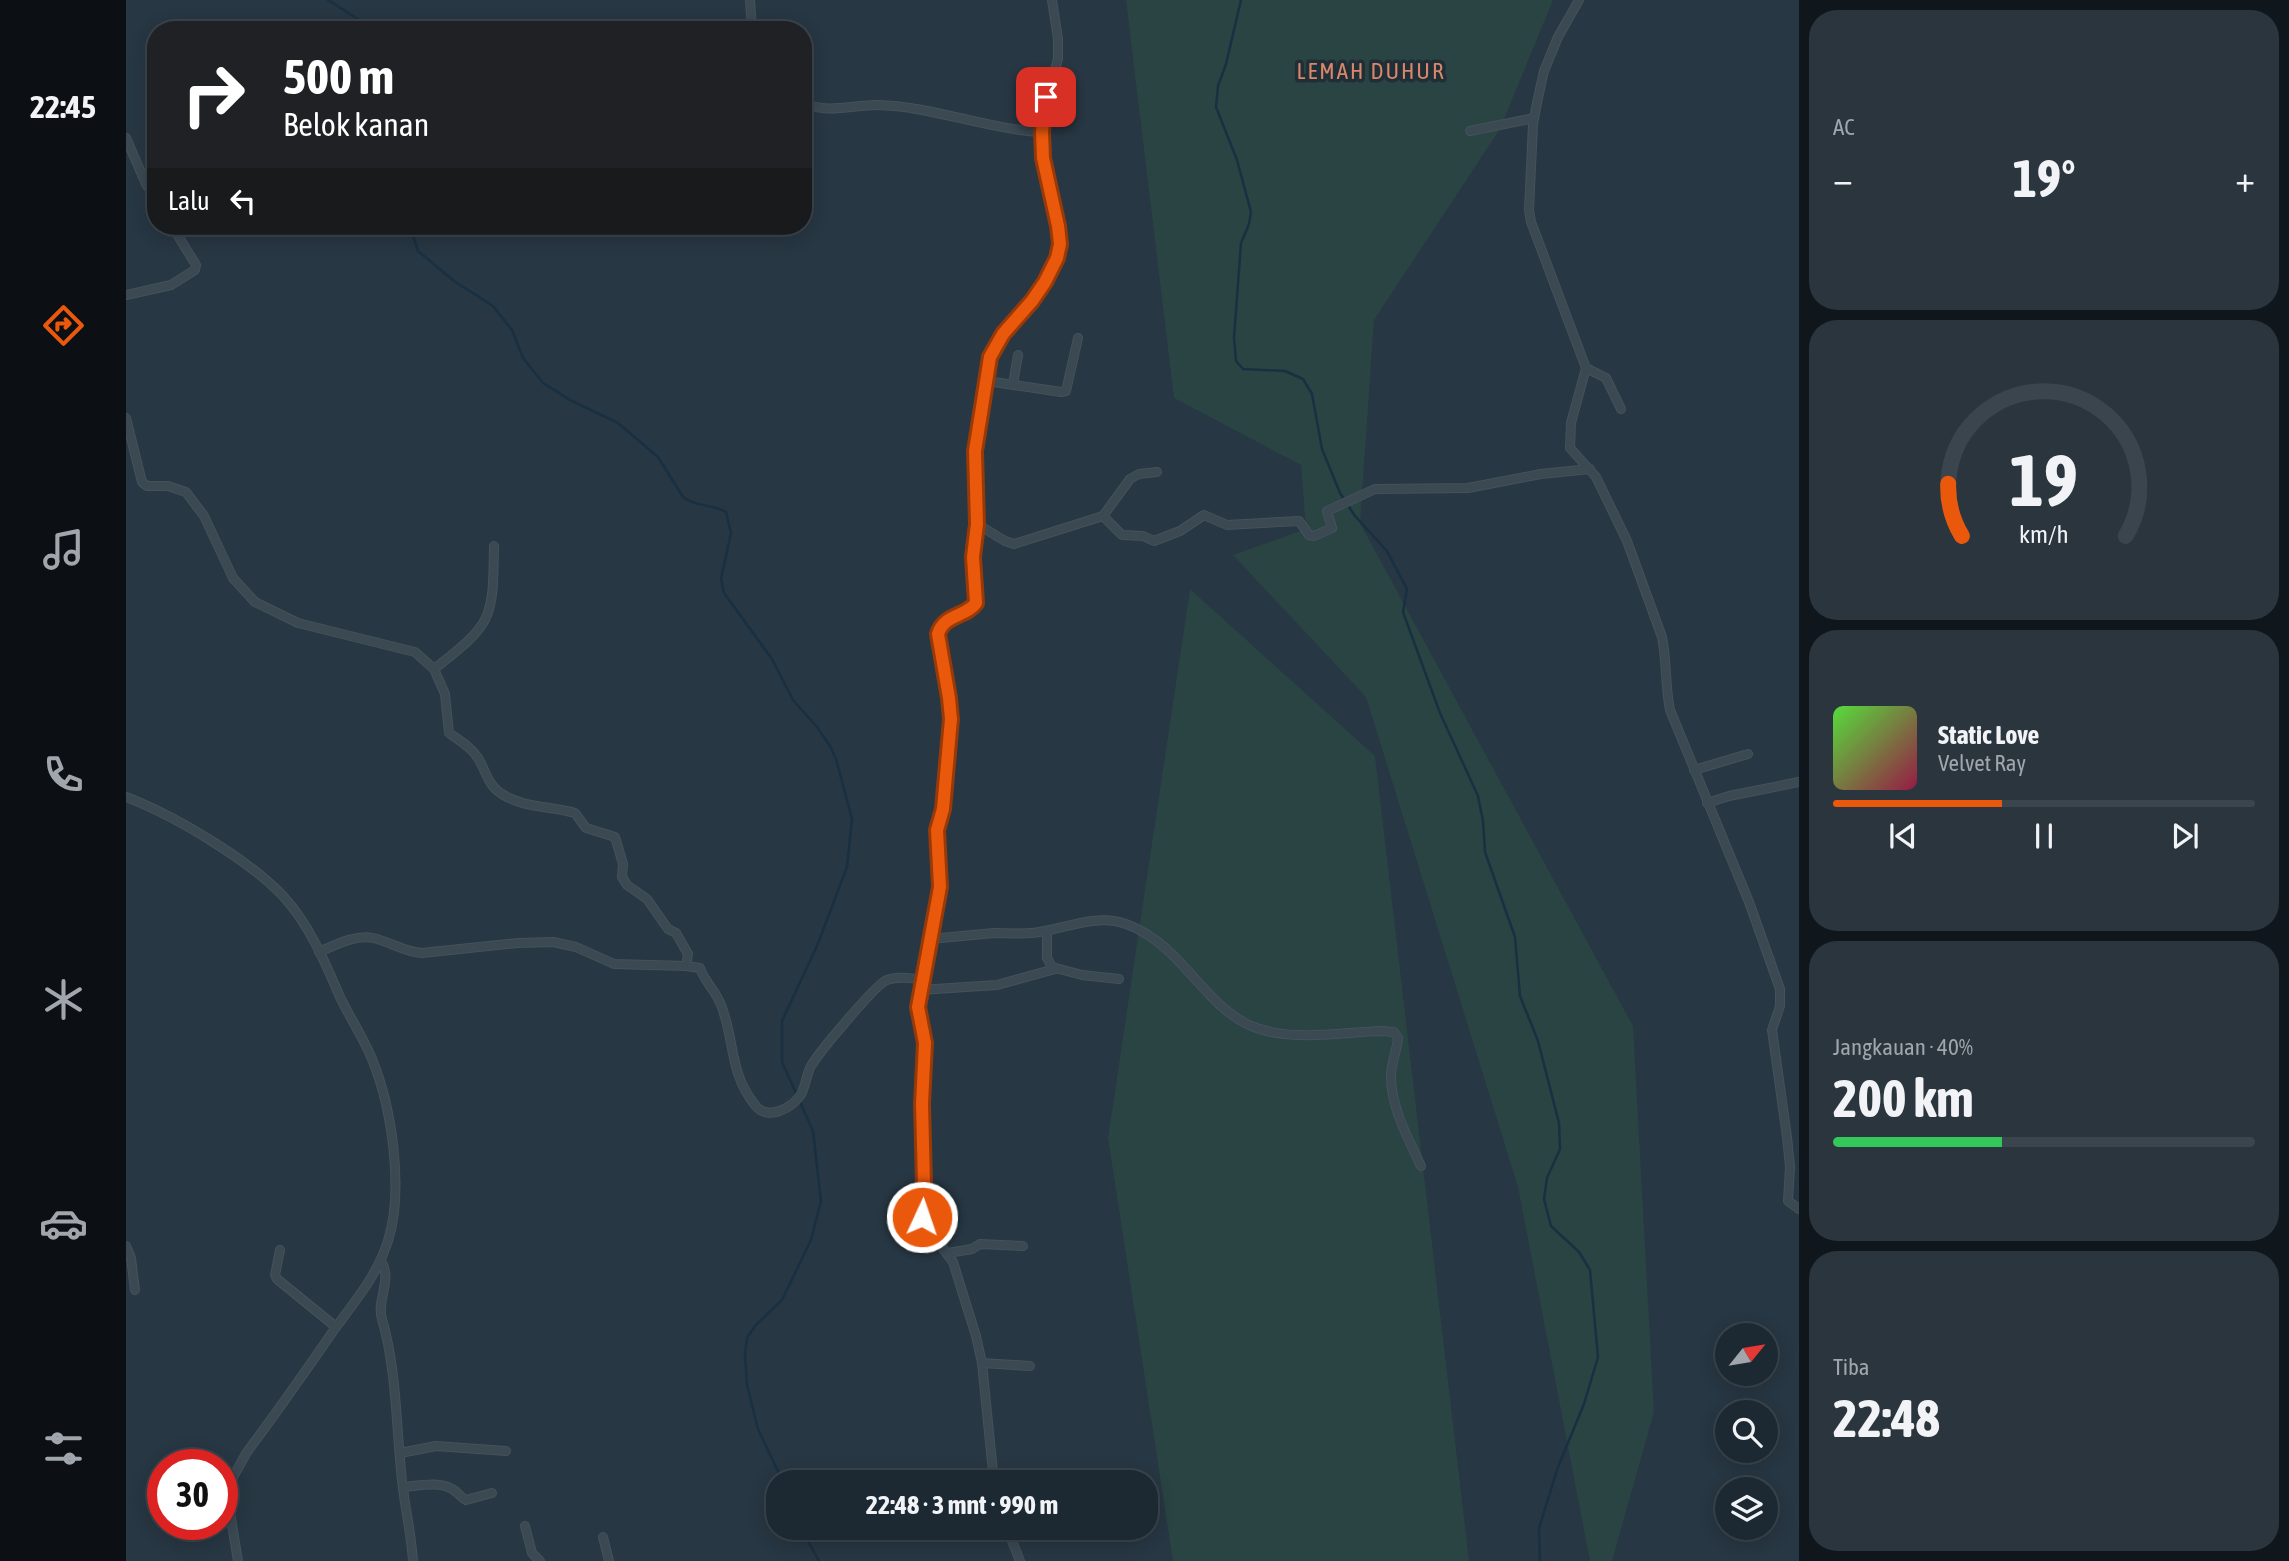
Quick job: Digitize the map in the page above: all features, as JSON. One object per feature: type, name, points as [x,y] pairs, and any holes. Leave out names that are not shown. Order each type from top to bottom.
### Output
[{"type":"street","points":[[750,0],[751,21]]},
{"type":"street","points":[[993,1470],[982,1363],[967,1306],[948,1252],[927,1228],[922,1217],[925,1051],[918,1013],[940,887],[937,830],[943,809],[951,719],[938,634],[945,622],[972,609],[976,603],[973,557],[977,524],[975,451],[994,347],[1038,294],[1053,268],[1059,250],[1058,226],[1044,168],[1042,132],[1044,107],[1058,59],[1052,0]]},
{"type":"street","points":[[1579,0],[1558,37],[1544,71],[1534,118],[1528,197],[1531,222],[1586,368],[1569,438],[1572,452],[1590,469],[1627,541],[1654,610],[1665,652],[1665,688],[1670,710],[1761,933],[1780,989],[1780,1006],[1772,1030],[1790,1167],[1788,1201],[1799,1209]]},
{"type":"street","points":[[812,105],[826,109],[888,106],[950,116],[999,128],[1042,132]]},
{"type":"street","points":[[1470,131],[1534,118]]},
{"type":"street","points":[[126,138],[147,186]]},
{"type":"street","points":[[126,295],[172,285],[195,270],[196,265],[178,235]]},
{"type":"street","points":[[987,381],[1066,391],[1078,338]]},
{"type":"street","points":[[1013,384],[1018,355]]},
{"type":"street","points":[[1586,368],[1606,378],[1621,409]]},
{"type":"street","points":[[126,418],[142,482],[147,486],[169,486],[186,492],[204,516],[233,578],[244,593],[266,608],[298,623],[409,650],[434,669],[445,694],[449,733],[478,758],[486,777],[497,790],[521,803],[575,813],[586,828],[615,837],[623,864],[622,877],[627,885],[647,899],[668,929],[676,933],[688,954],[686,966]]},
{"type":"street","points":[[1103,516],[1122,535],[1143,536],[1154,541],[1180,531],[1204,515],[1227,525],[1299,521],[1309,535],[1314,537],[1332,528],[1327,511],[1375,489],[1468,488],[1541,474],[1590,469]]},
{"type":"street","points":[[977,524],[1004,541],[1014,544],[1103,516],[1130,480],[1139,474],[1157,472]]},
{"type":"street","points":[[434,669],[465,645],[487,620],[494,594],[494,546]]},
{"type":"street","points":[[1694,770],[1748,754]]},
{"type":"street","points":[[1707,803],[1799,782]]},
{"type":"street","points":[[126,797],[174,820],[260,875],[296,912],[372,1059],[386,1112],[396,1174],[393,1224],[381,1261],[358,1301],[336,1327],[232,1476],[228,1486],[228,1500],[238,1561]]},
{"type":"street","points":[[930,939],[1047,930],[1104,920],[1127,924],[1163,945],[1231,1015],[1250,1025],[1266,1031],[1298,1035],[1394,1032],[1398,1038],[1392,1063],[1392,1090],[1398,1115],[1421,1166]]},
{"type":"street","points":[[1047,930],[1047,961],[1055,968],[1083,975],[1119,979]]},
{"type":"street","points":[[319,952],[364,937],[409,952],[422,953],[541,942],[576,947],[614,964],[699,968],[720,1002],[726,1019],[732,1058],[754,1104],[762,1112],[773,1113],[780,1112],[798,1097],[811,1066],[880,985],[894,978],[922,979]]},
{"type":"street","points":[[920,990],[997,985],[1055,968]]},
{"type":"street","points":[[948,1252],[972,1249],[980,1244],[1023,1246]]},
{"type":"street","points":[[126,1246],[131,1258],[135,1290]]},
{"type":"street","points":[[280,1250],[275,1275],[277,1279],[336,1327]]},
{"type":"street","points":[[381,1261],[386,1278],[380,1312],[389,1351],[414,1561]]},
{"type":"street","points":[[982,1363],[1030,1366]]},
{"type":"street","points":[[400,1453],[436,1446],[506,1451]]},
{"type":"street","points":[[404,1487],[444,1485],[466,1500],[492,1493]]},
{"type":"street","points":[[525,1526],[532,1553],[540,1561]]},
{"type":"street","points":[[603,1536],[609,1561]]},
{"type":"street","points":[[1012,1540],[1020,1561]]},
{"type":"green space","points":[[1126,0],[1553,0],[1500,129],[1374,320],[1360,523],[1633,1026],[1654,1412],[1612,1561],[1590,1561],[1518,1187],[1366,697],[1233,555],[1306,529],[1301,465],[1174,398]]},
{"type":"green space","points":[[1190,589],[1375,756],[1469,1561],[1173,1561],[1108,1138]]},
{"type":"waterway","points":[[328,0],[361,21]]},
{"type":"waterway","points":[[1241,0],[1218,86],[1216,107],[1237,160],[1251,212],[1241,243],[1234,338],[1236,361],[1243,369],[1285,371],[1303,379],[1312,394],[1322,449],[1340,493],[1355,516],[1387,551],[1407,589],[1403,612],[1440,713],[1478,796],[1485,852],[1515,937],[1520,996],[1538,1041],[1559,1123],[1560,1149],[1547,1178],[1544,1199],[1551,1226],[1579,1252],[1590,1270],[1598,1357],[1539,1528],[1540,1561]]},
{"type":"waterway","points":[[413,235],[418,251],[454,281],[493,306],[512,330],[523,358],[543,383],[570,400],[618,423],[658,457],[683,497],[726,512],[731,533],[721,579],[724,593],[772,659],[793,700],[817,727],[836,759],[852,819],[847,867],[817,946],[782,1021],[782,1062],[813,1131],[821,1201],[811,1240],[782,1300],[755,1326],[747,1338],[745,1354],[747,1385],[758,1429],[777,1470]]},
{"type":"waterway","points":[[808,1540],[819,1561]]},
{"type":"district","name":"LEMAH DUHUR","points":[[1371,71]]},
{"type":"route","points":[[922,1217],[925,1043],[918,1007],[940,887],[937,830],[943,809],[951,719],[938,634],[945,622],[972,609],[977,598],[973,557],[977,524],[974,463],[990,357],[1003,334],[1038,294],[1053,268],[1059,250],[1058,226],[1043,158],[1042,132],[1046,97]]}]
